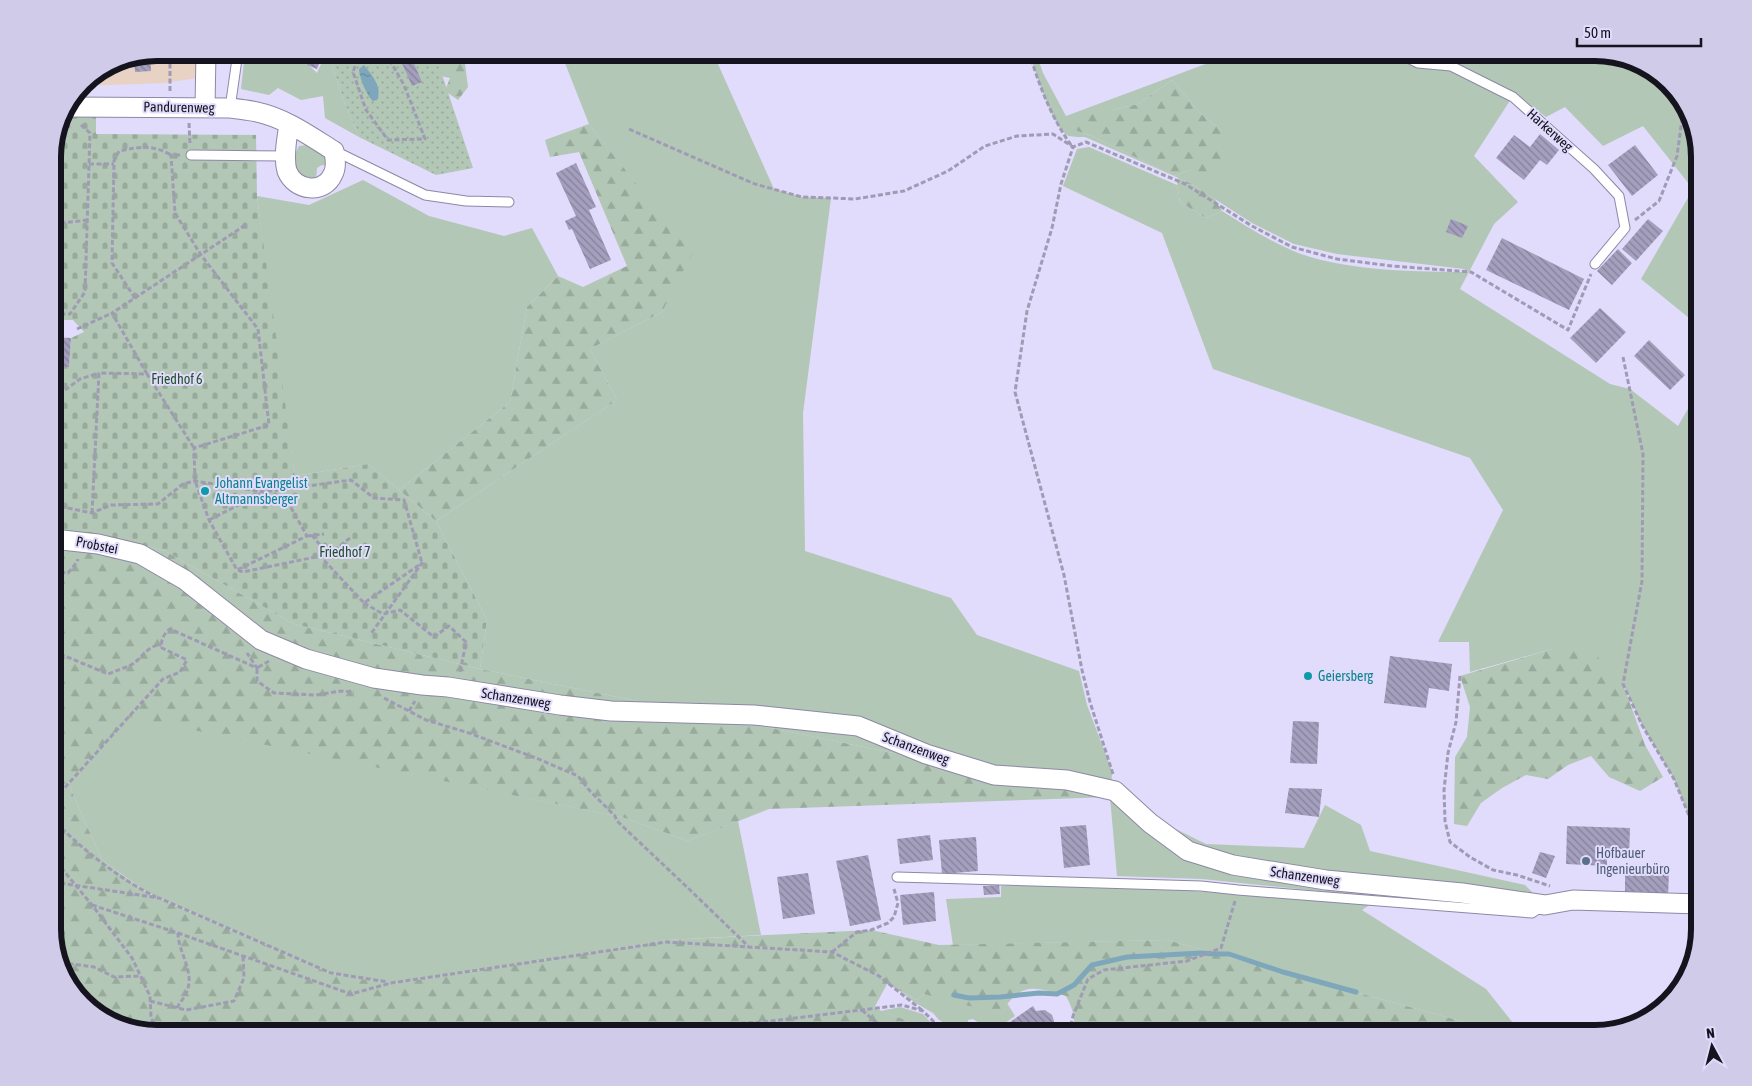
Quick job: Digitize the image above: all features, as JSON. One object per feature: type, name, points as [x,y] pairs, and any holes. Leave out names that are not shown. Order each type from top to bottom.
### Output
[{"type":"street","points":[[205,107],[206,61]]},
{"type":"street","name":"Pandurenweg","points":[[75,107],[205,107],[256,111],[289,124],[334,150]]},
{"type":"street","points":[[289,124],[286,156],[287,170],[293,180],[301,186],[310,188],[320,187],[328,182],[336,165],[334,150]]},
{"type":"street","name":"Probstei","points":[[61,540],[84,542],[140,554]]},
{"type":"street","name":"Schanzenweg","points":[[140,554],[185,580],[261,640],[306,659],[374,678],[457,688],[560,706],[611,711],[754,715],[858,726],[926,754],[994,775],[1066,780],[1115,791],[1150,823],[1188,851],[1233,865],[1326,880],[1462,893],[1545,905],[1573,900],[1691,904]]},
{"type":"lane","points":[[230,108],[237,61]]},
{"type":"lane","name":"Harkerweg","points":[[1414,61],[1450,66],[1513,97],[1594,169],[1619,196],[1625,228]]},
{"type":"lane","name":"Pandurenweg","points":[[334,150],[425,195],[466,201],[509,202]]},
{"type":"lane","points":[[190,155],[286,156]]},
{"type":"lane","points":[[1595,264],[1625,228]]},
{"type":"lane","points":[[897,878],[1201,886],[1532,913],[1545,905]]},
{"type":"path","points":[[170,61],[170,107]]},
{"type":"path","points":[[357,61],[353,72],[366,110],[388,140],[425,140],[404,86],[390,61]]},
{"type":"path","points":[[1032,61],[1055,121],[1073,147]]},
{"type":"path","points":[[1625,228],[1659,201],[1677,156],[1682,118]]},
{"type":"path","points":[[189,120],[190,136]]},
{"type":"path","points":[[61,314],[70,314],[85,292],[88,220],[90,133],[82,125],[67,127]]},
{"type":"path","points":[[628,129],[756,184],[802,197],[839,199],[856,199],[904,190],[948,171],[985,146],[1017,136],[1053,134],[1073,147]]},
{"type":"path","points":[[1073,147],[1086,142],[1185,184],[1252,226],[1292,247],[1337,259],[1471,272],[1568,330],[1595,264]]},
{"type":"path","points":[[135,298],[112,263],[114,164],[119,151],[140,147],[160,148],[171,155],[190,155]]},
{"type":"path","points":[[1073,147],[1061,184],[1052,228],[1027,311],[1015,392],[1064,575],[1090,702],[1112,771],[1124,799]]},
{"type":"path","points":[[171,155],[175,213],[201,255],[258,329],[270,425],[194,448]]},
{"type":"path","points":[[89,164],[114,164]]},
{"type":"path","points":[[61,223],[88,220]]},
{"type":"path","points":[[77,329],[112,313],[247,224]]},
{"type":"path","points":[[112,313],[147,374],[194,448],[195,481],[209,520],[237,570],[243,572],[328,555],[350,538]]},
{"type":"path","points":[[1623,358],[1643,454],[1642,581],[1623,684],[1642,725],[1674,779],[1691,819]]},
{"type":"path","points":[[61,393],[80,379],[99,373],[147,374]]},
{"type":"path","points":[[92,513],[99,373]]},
{"type":"path","points":[[61,507],[92,513],[111,505],[158,504],[183,484],[195,481],[264,492],[351,480],[374,498],[404,500],[422,564]]},
{"type":"path","points":[[280,490],[307,536]]},
{"type":"path","points":[[209,520],[264,492]]},
{"type":"path","points":[[237,570],[307,536],[324,534]]},
{"type":"path","points":[[312,535],[328,555]]},
{"type":"path","points":[[61,573],[68,573],[77,562],[84,542]]},
{"type":"path","points":[[320,556],[364,603],[383,614],[400,610],[434,637],[449,626],[466,642],[457,688]]},
{"type":"path","points":[[364,603],[422,564]]},
{"type":"path","points":[[370,635],[383,614],[422,564]]},
{"type":"path","points":[[161,645],[163,638],[170,630],[257,668]]},
{"type":"path","points":[[61,654],[108,674],[132,664],[155,645],[161,645],[162,648],[187,660],[180,672],[163,679],[61,792]]},
{"type":"path","points":[[243,646],[257,668],[257,681],[274,693],[316,695],[341,691],[358,692]]},
{"type":"path","points":[[257,668],[287,651]]},
{"type":"path","points":[[1460,676],[1456,722],[1448,753],[1444,790],[1445,821],[1450,842],[1470,857],[1493,870],[1536,881],[1551,887],[1573,900]]},
{"type":"path","points":[[384,698],[426,720],[502,745],[578,776],[615,816],[617,821],[748,947]]},
{"type":"path","points":[[61,828],[134,886],[159,898],[331,973],[391,983]]},
{"type":"path","points":[[61,869],[77,886],[132,958],[150,996],[151,1018],[154,1025]]},
{"type":"path","points":[[832,952],[857,932],[871,930],[888,923],[894,917],[898,903],[894,890],[895,878],[897,878]]},
{"type":"path","points":[[61,883],[159,898]]},
{"type":"path","points":[[1070,1025],[1088,979],[1104,970],[1187,961],[1222,948],[1238,890]]},
{"type":"path","points":[[92,905],[351,994],[391,983],[666,942],[832,952],[878,976],[936,1024]]},
{"type":"path","points":[[177,1008],[188,990],[190,978],[178,942],[178,933]]},
{"type":"path","points":[[150,1001],[186,1010],[234,1001],[244,978],[243,956]]},
{"type":"path","points":[[68,964],[94,967],[114,977],[140,976]]},
{"type":"path","points":[[717,1025],[764,1022],[902,1005],[923,1012]]},
{"type":"path","points":[[861,1010],[879,1025]]},
{"type":"shaded area","points":[[200,61],[197,78],[164,83],[93,86],[109,74],[139,63]]},
{"type":"green space","points":[[244,61],[304,61],[317,73],[322,61],[331,61],[344,102],[359,137],[325,118],[323,96],[301,100],[278,88],[269,95],[241,89]]},
{"type":"green space","points":[[331,61],[438,61],[473,168],[436,175],[359,137],[344,102]]},
{"type":"green space","points":[[433,61],[463,61],[468,87],[458,100],[445,91],[450,78],[437,75]]},
{"type":"green space","points":[[564,61],[717,61],[774,189],[802,197],[831,198],[803,413],[805,551],[951,598],[977,635],[1079,671],[1087,705],[1112,771],[1111,797],[1206,844],[1304,848],[1325,805],[1361,825],[1370,851],[1525,885],[1545,905],[1532,913],[1202,879],[1117,876],[1110,797],[480,669],[487,620],[436,521],[617,400],[590,349],[662,312],[691,254],[589,124]]},
{"type":"green space","points":[[1032,61],[1039,61],[1043,73],[1066,116],[1082,110],[1077,131],[1092,136],[1174,176],[1085,137],[1069,136],[1057,123],[1051,111]]},
{"type":"green space","points":[[1214,61],[1408,61],[1417,65],[1449,70],[1511,99],[1474,156],[1518,202],[1494,224],[1460,289],[1610,384],[1630,389],[1678,426],[1691,404],[1691,819],[1674,779],[1642,725],[1623,684],[1552,649],[1470,672],[1469,642],[1438,642],[1503,510],[1470,458],[1213,369],[1162,233],[1063,186],[1077,149],[1089,147],[1177,185],[1180,202],[1206,218],[1222,211],[1272,241],[1308,256],[1329,262],[1377,269],[1468,272],[1464,269],[1337,254],[1294,244],[1252,223],[1190,183],[1174,176],[1191,170],[1222,131],[1201,114],[1172,80],[1138,104],[1113,110],[1082,110]]},
{"type":"green space","points":[[1426,61],[1594,61],[1619,65],[1643,74],[1663,89],[1681,115],[1686,127],[1691,151],[1691,186],[1643,126],[1603,146],[1565,107],[1546,117],[1515,94],[1451,64]]},
{"type":"green space","points":[[1172,80],[1201,114],[1222,131],[1229,157],[1208,178],[1191,170],[1174,176],[1092,136],[1077,131],[1074,118],[1082,110],[1113,110],[1138,104]]},
{"type":"green space","name":"Friedhof 6","points":[[96,114],[96,134],[256,135],[257,196],[295,476],[368,464],[436,521],[487,620],[480,669],[294,624],[165,551],[93,532],[61,532],[61,367],[69,367],[71,338],[84,332],[73,320],[61,320],[61,151],[70,118]]},
{"type":"green space","points":[[589,124],[692,254],[662,312],[590,349],[617,400],[436,521],[399,490],[510,402],[527,307],[558,276],[583,287],[627,266],[579,152],[550,157],[545,140]]},
{"type":"green space","points":[[308,145],[326,155],[327,165],[317,168],[316,180],[314,181],[295,172],[295,154],[299,146]]},
{"type":"green space","points":[[1178,178],[1190,183],[1215,199],[1222,211],[1206,218],[1180,202],[1177,185]]},
{"type":"green space","points":[[363,180],[429,216],[504,236],[532,228],[558,276],[527,307],[510,402],[399,490],[368,464],[295,476],[257,196],[309,205]]},
{"type":"green space","points":[[1691,192],[1691,320],[1641,279]]},
{"type":"green space","points":[[61,532],[93,532],[165,551],[294,624],[480,669],[1110,797],[769,809],[688,841],[625,818],[129,717],[68,783],[102,860],[147,893],[331,974],[393,984],[667,940],[871,930],[939,945],[1167,940],[1475,1025],[1245,1025],[1225,1022],[1220,1025],[1074,1025],[1072,1010],[1066,996],[1044,990],[1028,989],[1021,992],[1014,996],[1000,1014],[924,994],[917,1000],[887,984],[874,1008],[918,1025],[158,1025],[133,1021],[109,1012],[94,1001],[77,982],[66,959],[61,935]]},
{"type":"green space","points":[[1552,649],[1593,652],[1623,684],[1645,745],[1663,777],[1640,791],[1609,777],[1591,756],[1568,765],[1548,779],[1526,775],[1502,788],[1481,803],[1467,826],[1454,824],[1455,757],[1467,737],[1470,707],[1460,676]]},
{"type":"green space","points":[[129,716],[625,818],[688,841],[738,821],[761,935],[667,940],[393,984],[331,974],[148,893],[102,860],[68,783]]},
{"type":"green space","points":[[1110,885],[1371,904],[1362,910],[1486,989],[1516,1025],[1475,1025],[1167,940],[953,945],[946,899],[1001,897],[1001,886]]},
{"type":"green space","points":[[901,992],[917,1000],[924,994],[1007,1003],[1015,1016],[1002,1025],[982,1025],[973,1019],[968,1020],[968,1025],[949,1025]]},
{"type":"green space","points":[[900,1007],[923,1014],[932,1024],[918,1025],[881,1011]]},
{"type":"green space","points":[[1225,1022],[1245,1025],[1220,1025]]},
{"type":"water","points":[[364,65],[378,86],[377,100],[373,101],[371,99],[362,81],[359,69]]},
{"type":"building","points":[[308,61],[320,61],[317,69],[307,65]]},
{"type":"building","points":[[401,61],[413,61],[422,82],[412,86]]},
{"type":"building","points":[[150,62],[151,71],[135,72],[134,64]]},
{"type":"building","points":[[1540,134],[1559,150],[1547,165],[1540,160],[1524,180],[1496,158],[1514,135],[1530,147]]},
{"type":"building","points":[[1635,145],[1658,175],[1632,196],[1608,165]]},
{"type":"building","points":[[576,163],[596,207],[589,210],[611,260],[590,269],[572,229],[569,230],[565,221],[576,216],[556,173]]},
{"type":"building","points":[[1451,219],[1468,226],[1462,238],[1446,232]]},
{"type":"building","points":[[1648,219],[1663,231],[1636,261],[1622,249]]},
{"type":"building","points":[[1502,238],[1584,279],[1569,310],[1486,270]]},
{"type":"building","points":[[1618,249],[1632,263],[1612,285],[1597,271]]},
{"type":"building","points":[[1600,308],[1626,332],[1596,363],[1570,338]]},
{"type":"building","points":[[61,337],[71,338],[69,367],[61,367]]},
{"type":"building","points":[[1649,340],[1685,375],[1670,390],[1634,356]]},
{"type":"building","points":[[1390,656],[1452,664],[1449,691],[1429,688],[1426,708],[1384,703]]},
{"type":"building","points":[[1293,721],[1319,722],[1317,764],[1290,763]]},
{"type":"building","points":[[1289,788],[1322,789],[1319,817],[1285,813]]},
{"type":"building","points":[[1086,825],[1090,865],[1064,868],[1060,827]]},
{"type":"building","points":[[1567,826],[1630,828],[1629,858],[1607,857],[1607,866],[1566,864]]},
{"type":"building","points":[[930,835],[933,860],[900,864],[897,839]]},
{"type":"building","points":[[976,837],[978,871],[942,874],[939,840]]},
{"type":"building","points":[[1540,852],[1555,856],[1546,878],[1532,873]]},
{"type":"building","points":[[868,855],[881,920],[850,926],[836,861]]},
{"type":"building","points":[[1625,870],[1669,871],[1668,897],[1625,896]]},
{"type":"building","points":[[808,873],[815,914],[783,919],[777,877]]},
{"type":"building","points":[[999,885],[1000,894],[984,895],[983,886]]},
{"type":"building","points":[[934,892],[936,921],[903,925],[900,895]]},
{"type":"building","points":[[1033,1006],[1036,1011],[1045,1010],[1052,1015],[1055,1024],[1054,1025],[1006,1025]]},
{"type":"waterway","points":[[954,995],[969,998],[1039,993],[1057,994],[1074,985],[1092,965],[1127,957],[1202,953],[1229,954],[1283,972],[1356,992]]},
{"type":"place","name":"Johann Evangelist Altmannsberger","points":[[205,491]]},
{"type":"place","name":"Geiersberg","points":[[1308,676]]},
{"type":"place","name":"Hofbauer Ingenieurbüro","points":[[1586,861]]},
{"type":"park label","name":"Friedhof 7","points":[[345,552]]}]
